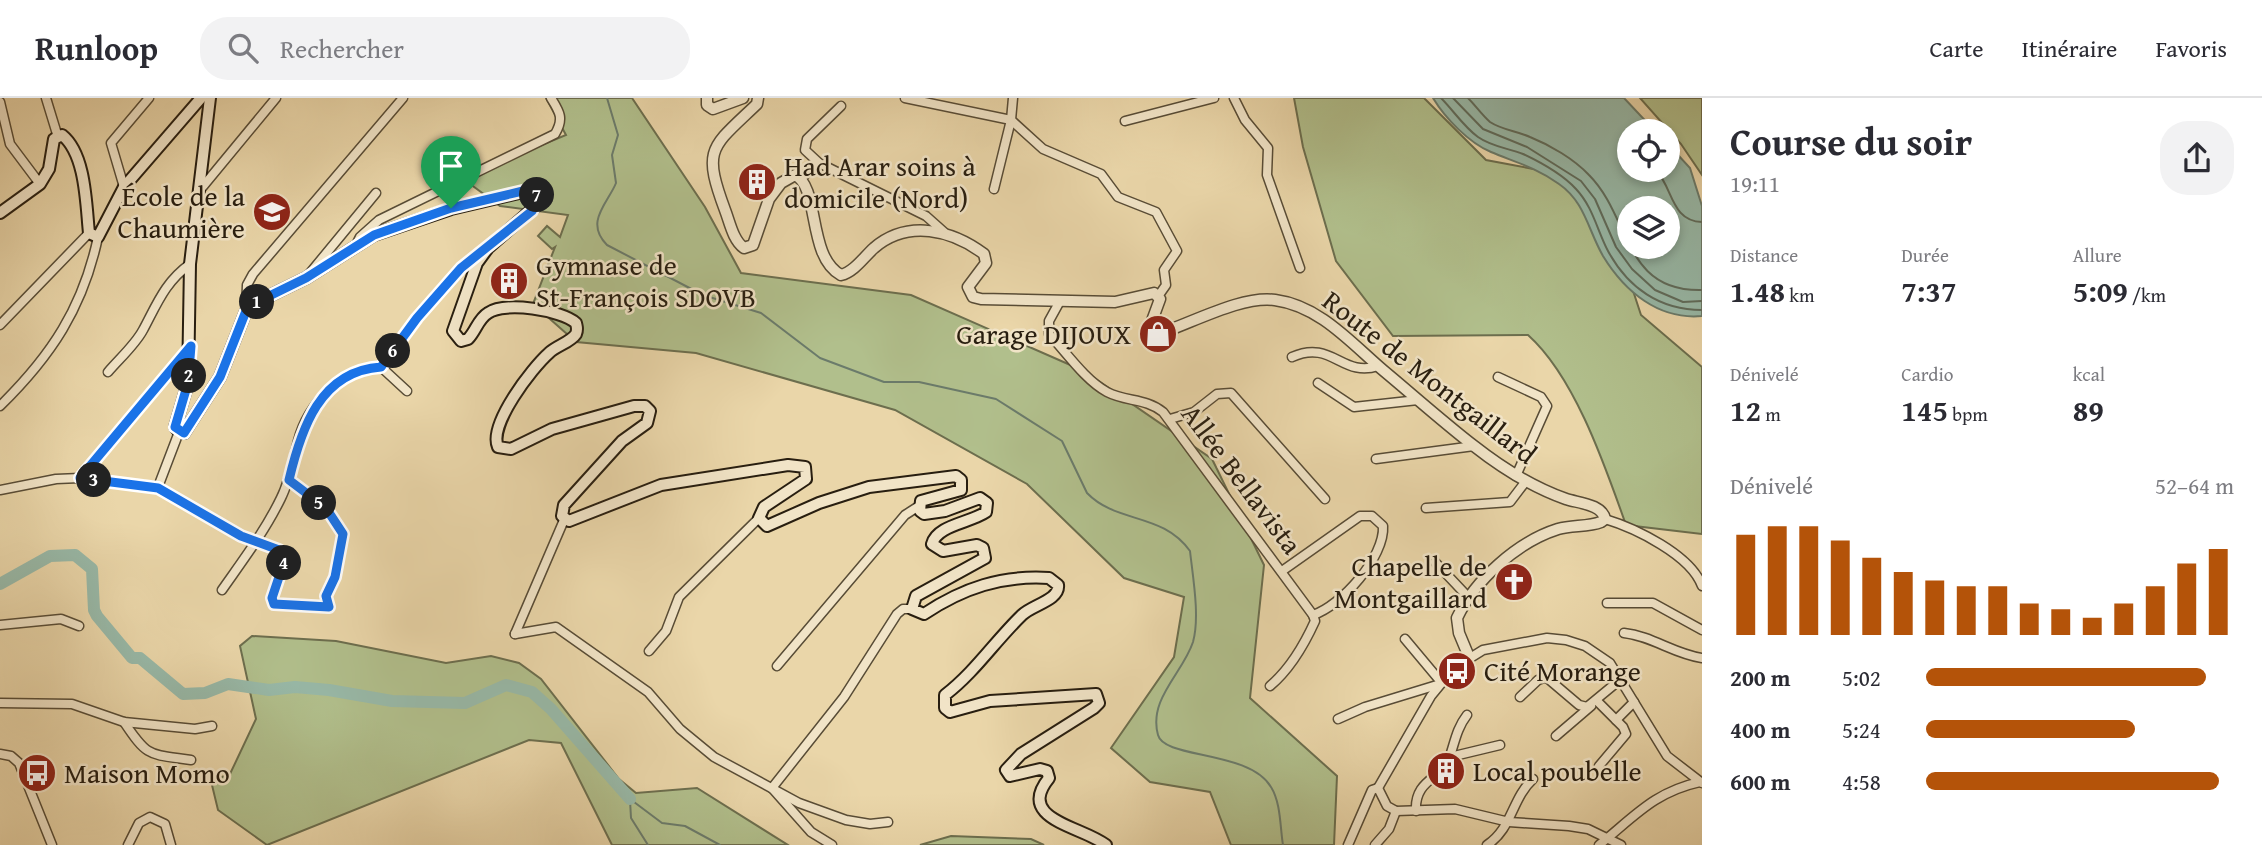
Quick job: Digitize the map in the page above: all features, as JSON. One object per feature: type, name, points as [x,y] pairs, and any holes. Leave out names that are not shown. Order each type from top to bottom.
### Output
[{"type":"main road","points":[[93,235],[124,187],[201,98]]},
{"type":"main road","points":[[210,98],[196,194],[190,264],[191,346],[188,383],[175,427],[179,432],[184,433],[193,422],[220,377],[246,311],[306,278],[374,235],[451,208],[527,190],[536,193],[538,200],[532,211],[488,248],[477,263],[453,331],[461,341],[468,339],[485,315],[511,306],[566,316],[576,323],[575,336],[551,351],[519,388],[495,435],[498,447],[511,449],[552,429],[634,406],[645,406],[650,411],[647,424],[622,441],[564,505],[564,520],[574,519],[639,492],[682,481],[788,465],[805,467],[807,474],[803,484],[764,508],[759,518],[767,527],[818,503],[869,487],[949,475],[961,480],[961,490],[954,494],[931,496],[921,501],[919,506],[925,514],[945,511],[980,498],[986,503],[986,512],[941,531],[933,537],[932,544],[943,551],[977,545],[983,548],[986,555],[980,562],[916,596],[912,609],[924,614],[971,587],[989,582],[1037,577],[1049,578],[1058,585],[1056,596],[1029,609],[972,673],[945,695],[942,702],[950,712],[990,701],[1096,695],[1100,699],[1094,708],[1021,754],[1006,770],[1010,776],[1040,769],[1047,771],[1049,778],[1039,795],[1040,806],[1050,820],[1098,839],[1105,845]]},
{"type":"main road","points":[[0,213],[40,184],[49,169],[52,144],[57,135],[62,135],[69,143],[84,181],[93,235]]},
{"type":"street","points":[[46,98],[57,135]]},
{"type":"street","points":[[124,187],[111,143],[149,98]]},
{"type":"street","points":[[196,194],[276,98]]},
{"type":"street","points":[[246,311],[247,285],[253,274],[403,98]]},
{"type":"street","points":[[355,248],[360,237],[379,219],[555,134],[561,125],[561,114],[551,98]]},
{"type":"street","points":[[707,98],[707,105],[713,110],[744,98]]},
{"type":"street","points":[[758,98],[757,104],[718,145],[711,164],[712,176],[741,246],[748,249],[753,244],[769,199],[780,183],[795,175],[801,178],[821,248],[832,268],[841,275],[850,272],[859,261],[886,241],[922,229],[944,232]]},
{"type":"street","points":[[841,106],[804,145],[819,163],[926,216],[944,232],[986,258],[969,284],[973,297],[1115,302],[1152,293],[1159,295],[1166,285],[1164,270],[1177,251],[1160,216],[1150,208],[1118,197],[1101,174],[1033,143],[1012,120],[905,98]]},
{"type":"street","points":[[994,189],[1012,120],[1013,98]]},
{"type":"street","points":[[1125,121],[1214,98]]},
{"type":"street","points":[[1234,98],[1245,120],[1268,148],[1267,175],[1300,268]]},
{"type":"street","points":[[0,102],[10,144],[40,184]]},
{"type":"street","points":[[801,178],[819,163]]},
{"type":"street","points":[[306,278],[376,193]]},
{"type":"street","points":[[0,325],[93,235]]},
{"type":"street","points":[[0,406],[34,373],[60,339],[91,271],[93,235]]},
{"type":"street","points":[[381,367],[417,318],[461,268],[488,248]]},
{"type":"street","points":[[107,372],[143,331],[150,312],[171,279],[190,264]]},
{"type":"street","name":"Route de Montgaillard","points":[[1159,295],[1149,325],[1154,334],[1251,301],[1274,299],[1301,307],[1331,323],[1474,446],[1521,479],[1549,493],[1595,507],[1603,513],[1605,519]]},
{"type":"street","name":"Allée Bellavista","points":[[1060,301],[1049,321],[1049,334],[1099,386],[1119,396],[1148,401],[1170,419],[1313,615]]},
{"type":"street","points":[[80,478],[191,346]]},
{"type":"street","points":[[1292,357],[1318,351],[1358,370],[1378,366]]},
{"type":"street","points":[[222,590],[257,540],[289,480],[299,439],[309,415],[326,393],[362,368],[381,367],[407,391]]},
{"type":"street","points":[[1426,508],[1510,502],[1548,406],[1541,397],[1498,377]]},
{"type":"street","points":[[1318,383],[1354,407],[1418,400]]},
{"type":"street","points":[[1170,419],[1194,412],[1217,394],[1231,393],[1325,499]]},
{"type":"street","points":[[158,488],[179,432]]},
{"type":"street","points":[[1376,459],[1474,446]]},
{"type":"street","points":[[0,491],[56,479],[80,478],[158,488],[241,536],[257,540],[285,555],[272,598],[274,604],[329,607],[326,596],[335,577],[343,534],[326,508],[289,480]]},
{"type":"street","points":[[777,666],[905,515],[919,506]]},
{"type":"street","points":[[1270,686],[1279,678],[1310,631],[1315,621],[1313,615],[1336,605],[1357,582],[1380,543],[1384,526],[1372,516],[1360,516],[1282,571]]},
{"type":"street","points":[[649,651],[666,631],[679,597],[759,518]]},
{"type":"street","points":[[1469,657],[1457,618],[1469,598],[1502,562],[1526,545],[1555,530],[1584,523],[1596,524],[1605,519],[1624,525],[1673,553],[1693,571],[1702,586]]},
{"type":"street","points":[[564,520],[515,634],[556,627],[648,692],[702,750],[799,803],[846,820],[870,824],[888,822]]},
{"type":"street","points":[[1435,562],[1469,598]]},
{"type":"street","points":[[1607,603],[1653,603],[1702,630]]},
{"type":"street","points":[[772,788],[844,697],[897,614],[903,609],[912,609]]},
{"type":"street","points":[[0,625],[61,619],[79,626]]},
{"type":"street","points":[[1624,633],[1644,637],[1680,653],[1702,658]]},
{"type":"street","points":[[1405,639],[1440,683]]},
{"type":"street","points":[[1348,845],[1372,790],[1378,788],[1440,683],[1469,657],[1483,650],[1520,641],[1566,640],[1602,656],[1621,679],[1667,756],[1701,782]]},
{"type":"street","points":[[1520,697],[1538,680],[1546,677],[1579,705],[1595,702]]},
{"type":"street","points":[[1556,736],[1621,679]]},
{"type":"street","points":[[1338,719],[1365,707],[1440,683]]},
{"type":"street","points":[[1595,702],[1625,730],[1625,738],[1599,766]]},
{"type":"street","points":[[1616,720],[1634,702]]},
{"type":"street","points":[[0,703],[72,704],[124,722],[195,729],[212,726]]},
{"type":"street","points":[[1416,811],[1416,798],[1422,787],[1450,757],[1458,729],[1467,715]]},
{"type":"street","points":[[124,722],[140,746],[150,754],[191,760]]},
{"type":"street","points":[[1450,757],[1500,745]]},
{"type":"street","points":[[0,754],[11,756],[19,764],[52,845]]},
{"type":"street","points":[[1487,845],[1503,832],[1532,779]]},
{"type":"street","points":[[1599,845],[1658,796],[1674,788],[1701,782]]},
{"type":"street","points":[[772,788],[811,832],[832,845]]},
{"type":"street","points":[[1378,788],[1387,806],[1396,811],[1460,810],[1508,822],[1578,827],[1621,845]]},
{"type":"street","points":[[1375,845],[1389,829],[1396,811]]},
{"type":"street","points":[[128,845],[139,823],[150,817],[165,824],[172,845]]},
{"type":"green space","points":[[546,98],[632,98],[705,207],[741,273],[911,295],[1084,371],[1212,459],[1264,565],[1250,698],[1337,776],[1334,845],[1231,845],[1210,792],[1150,782],[1111,748],[1174,657],[1184,597],[1124,578],[1027,484],[895,410],[696,353],[576,342],[533,304],[555,247],[552,249],[538,236],[547,226],[560,237],[568,215],[500,206],[462,178],[566,135]]},
{"type":"green space","points":[[1294,98],[1424,98],[1486,160],[1597,181],[1617,242],[1617,259],[1623,259],[1641,315],[1702,367],[1702,534],[1626,525],[1598,450],[1574,398],[1545,353],[1528,335],[1393,336],[1336,261],[1303,147]]},
{"type":"green space","points":[[1640,98],[1702,98],[1702,175],[1680,143],[1680,119],[1659,119]]},
{"type":"green space","points":[[252,636],[336,641],[446,663],[491,656],[519,663],[541,679],[619,779],[636,793],[697,788],[788,845],[612,845],[561,743],[529,740],[267,845],[218,810],[211,781],[230,774],[256,719],[240,646]]},
{"type":"green space","points":[[951,836],[1031,839],[1044,845],[920,845]]},
{"type":"water","points":[[1433,98],[1624,98],[1644,119],[1617,119],[1617,182],[1680,182],[1680,157],[1690,168],[1702,206],[1702,316],[1671,313],[1633,292],[1603,256],[1580,208],[1568,191],[1542,174],[1474,143],[1451,122]]},
{"type":"waterway","points":[[607,98],[618,135],[612,155],[616,183],[598,221],[600,237],[607,245],[703,295],[761,313],[820,358],[884,382],[919,382],[996,399],[1062,441],[1087,493],[1099,503],[1166,530],[1190,551],[1195,597],[1195,632],[1188,653],[1162,698],[1156,722],[1158,735],[1164,743],[1175,748],[1227,761],[1260,775],[1271,787],[1277,800],[1283,845]]},
{"type":"waterway","points":[[0,584],[50,556],[75,555],[92,569],[94,610],[97,616],[132,658],[140,658],[183,694],[205,693],[228,684],[269,690],[295,687],[329,690],[392,701],[465,703],[506,685],[532,692],[551,709],[630,799]]},
{"type":"waterway","points":[[630,799],[662,823],[685,826],[720,845]]},
{"type":"waterway","points":[[630,800],[631,818],[648,845]]},
{"type":"place","name":"Had Arar soins à domicile (Nord)","points":[[757,182]]},
{"type":"place","name":"École de la Chaumière","points":[[272,212]]},
{"type":"place","name":"Gymnase de St-François SDOVB","points":[[509,281]]},
{"type":"place","name":"Garage DIJOUX","points":[[1158,334]]},
{"type":"place","name":"Chapelle de Montgaillard","points":[[1514,582]]},
{"type":"place","name":"Cité Morange","points":[[1457,671]]},
{"type":"place","name":"Local poubelle","points":[[1446,771]]},
{"type":"place","name":"Maison Momo","points":[[37,773]]},
{"type":"route","points":[[527,190],[536,193],[538,200],[532,211],[461,268],[417,318],[381,367],[362,368],[339,382],[326,393],[309,415],[299,439],[289,480],[326,508],[343,534],[335,577],[326,596],[329,607],[274,604],[272,598],[285,559],[285,555],[279,550],[241,536],[158,488],[80,478],[191,346],[188,383],[175,427],[184,433],[220,377],[229,359],[239,323],[246,311],[257,302],[306,278],[374,235],[451,208],[527,190]]}]
